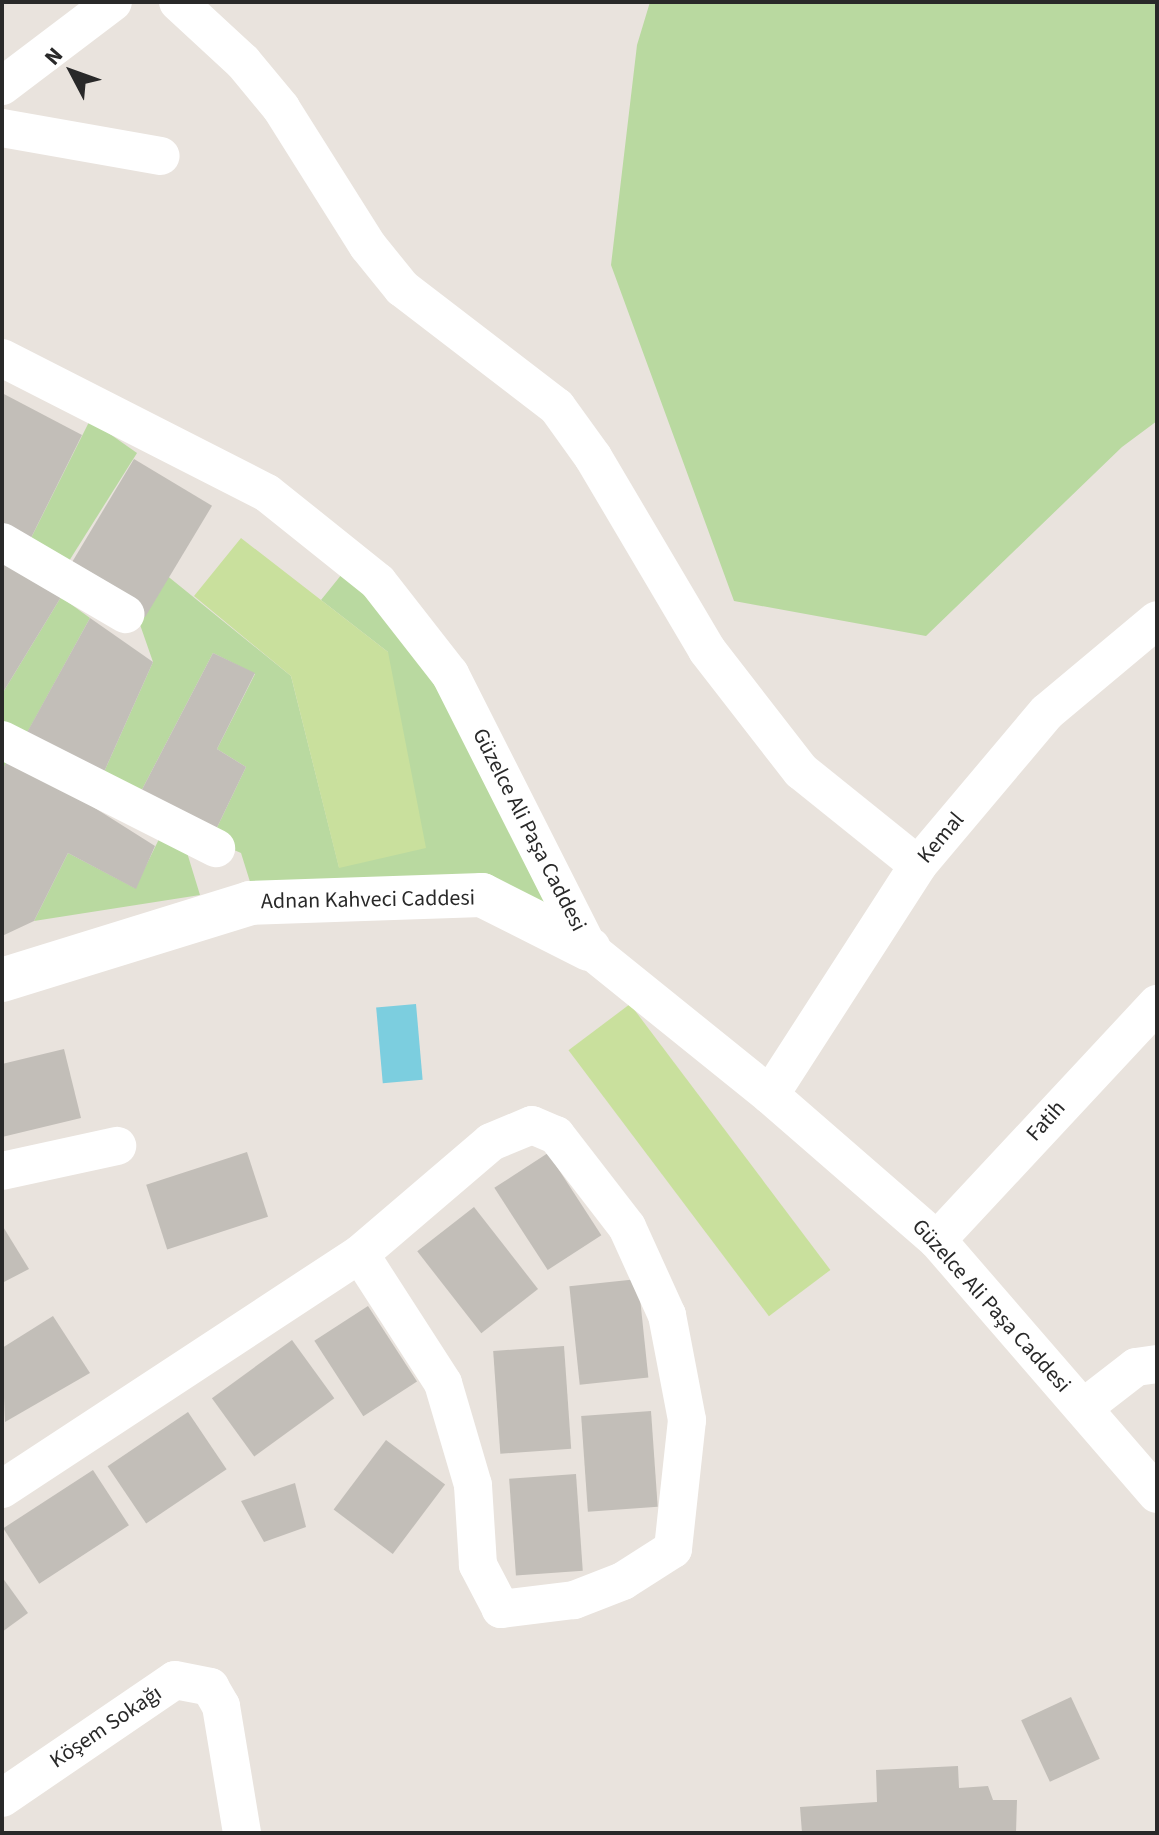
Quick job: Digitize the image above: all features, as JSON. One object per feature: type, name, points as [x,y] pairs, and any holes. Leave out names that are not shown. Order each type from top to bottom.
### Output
[{"type":"main road","name":"Adnan Kahveci Caddesi","points":[[2,980],[250,903],[482,895],[589,949]]},
{"type":"street","points":[[2,86],[113,2]]},
{"type":"street","points":[[178,2],[243,62],[281,108],[368,246],[402,288],[557,407],[593,457],[707,650],[801,771],[918,865]]},
{"type":"street","points":[[2,128],[161,156]]},
{"type":"street","name":"Güzelce Ali Paşa Caddesi","points":[[2,358],[267,493],[378,582],[450,674],[589,949],[770,1095],[937,1240],[1157,1494]]},
{"type":"street","points":[[2,542],[125,614]]},
{"type":"street","name":"Kemal","points":[[770,1095],[918,865],[1047,712],[1157,620]]},
{"type":"street","points":[[2,740],[216,848]]},
{"type":"street","name":"Fatih","points":[[937,1240],[1157,1004]]},
{"type":"street","points":[[2,1489],[360,1254],[491,1142],[532,1125],[556,1135],[627,1227],[667,1315],[687,1420],[673,1549],[623,1581],[574,1600],[501,1609],[478,1565],[473,1485],[443,1383],[360,1254]]},
{"type":"street","points":[[2,1171],[117,1146]]},
{"type":"street","points":[[1083,1408],[1136,1367],[1157,1364]]},
{"type":"street","name":"Köşem Sokağı","points":[[2,1798],[175,1680],[210,1687],[221,1706],[242,1833]]},
{"type":"green space","points":[[650,2],[1157,2],[1157,421],[1122,447],[926,636],[734,601],[611,265],[637,45]]},
{"type":"green space","points":[[90,420],[137,453],[64,569],[26,548]]},
{"type":"green space","points":[[241,538],[388,652],[426,848],[339,868],[291,676],[194,596]]},
{"type":"green space","points":[[346,569],[414,646],[555,903],[251,885],[241,853],[211,840],[246,767],[217,749],[255,674],[213,653],[134,805],[100,781],[153,662],[137,616],[165,574],[291,676],[339,867],[388,652],[321,600]]},
{"type":"green space","points":[[61,597],[90,618],[27,733],[2,770],[2,694]]},
{"type":"green space","points":[[160,837],[185,846],[200,895],[34,921],[68,853],[135,888]]},
{"type":"green space","points":[[630,1004],[830,1270],[769,1316],[569,1050]]},
{"type":"water","points":[[416,1004],[423,1080],[383,1083],[376,1007]]},
{"type":"building","points":[[2,393],[82,435],[26,548],[2,534]]},
{"type":"building","points":[[134,459],[212,506],[145,617],[67,570]]},
{"type":"building","points":[[2,562],[61,597],[2,694]]},
{"type":"building","points":[[90,618],[153,662],[100,781],[25,736]]},
{"type":"building","points":[[213,653],[255,673],[217,749],[246,767],[211,840],[134,805]]},
{"type":"building","points":[[11,755],[155,846],[136,889],[68,853],[34,921],[2,936],[2,770]]},
{"type":"building","points":[[64,1049],[81,1118],[2,1137],[2,1064]]},
{"type":"building","points":[[247,1152],[268,1217],[167,1249],[146,1185]]},
{"type":"building","points":[[548,1153],[601,1235],[548,1270],[494,1188]]},
{"type":"building","points":[[474,1207],[538,1289],[481,1333],[417,1251]]},
{"type":"building","points":[[2,1225],[29,1269],[2,1283]]},
{"type":"building","points":[[638,1279],[648,1377],[580,1385],[569,1286]]},
{"type":"building","points":[[368,1306],[417,1381],[363,1416],[314,1341]]},
{"type":"building","points":[[53,1316],[90,1373],[5,1422],[2,1348]]},
{"type":"building","points":[[292,1340],[334,1398],[254,1456],[212,1398]]},
{"type":"building","points":[[564,1346],[571,1449],[500,1454],[493,1351]]},
{"type":"building","points":[[651,1411],[658,1507],[588,1512],[581,1416]]},
{"type":"building","points":[[188,1412],[227,1469],[146,1523],[108,1466]]},
{"type":"building","points":[[386,1440],[445,1485],[393,1554],[334,1509]]},
{"type":"building","points":[[93,1470],[129,1525],[39,1584],[3,1528]]},
{"type":"building","points":[[576,1474],[583,1571],[516,1575],[509,1479]]},
{"type":"building","points":[[295,1483],[306,1527],[264,1542],[241,1501]]},
{"type":"building","points":[[2,1577],[28,1613],[2,1632]]},
{"type":"building","points":[[1071,1697],[1100,1759],[1050,1782],[1021,1720]]},
{"type":"building","points":[[958,1766],[959,1788],[988,1786],[993,1800],[1017,1800],[1016,1833],[802,1833],[800,1807],[877,1802],[876,1770]]}]
